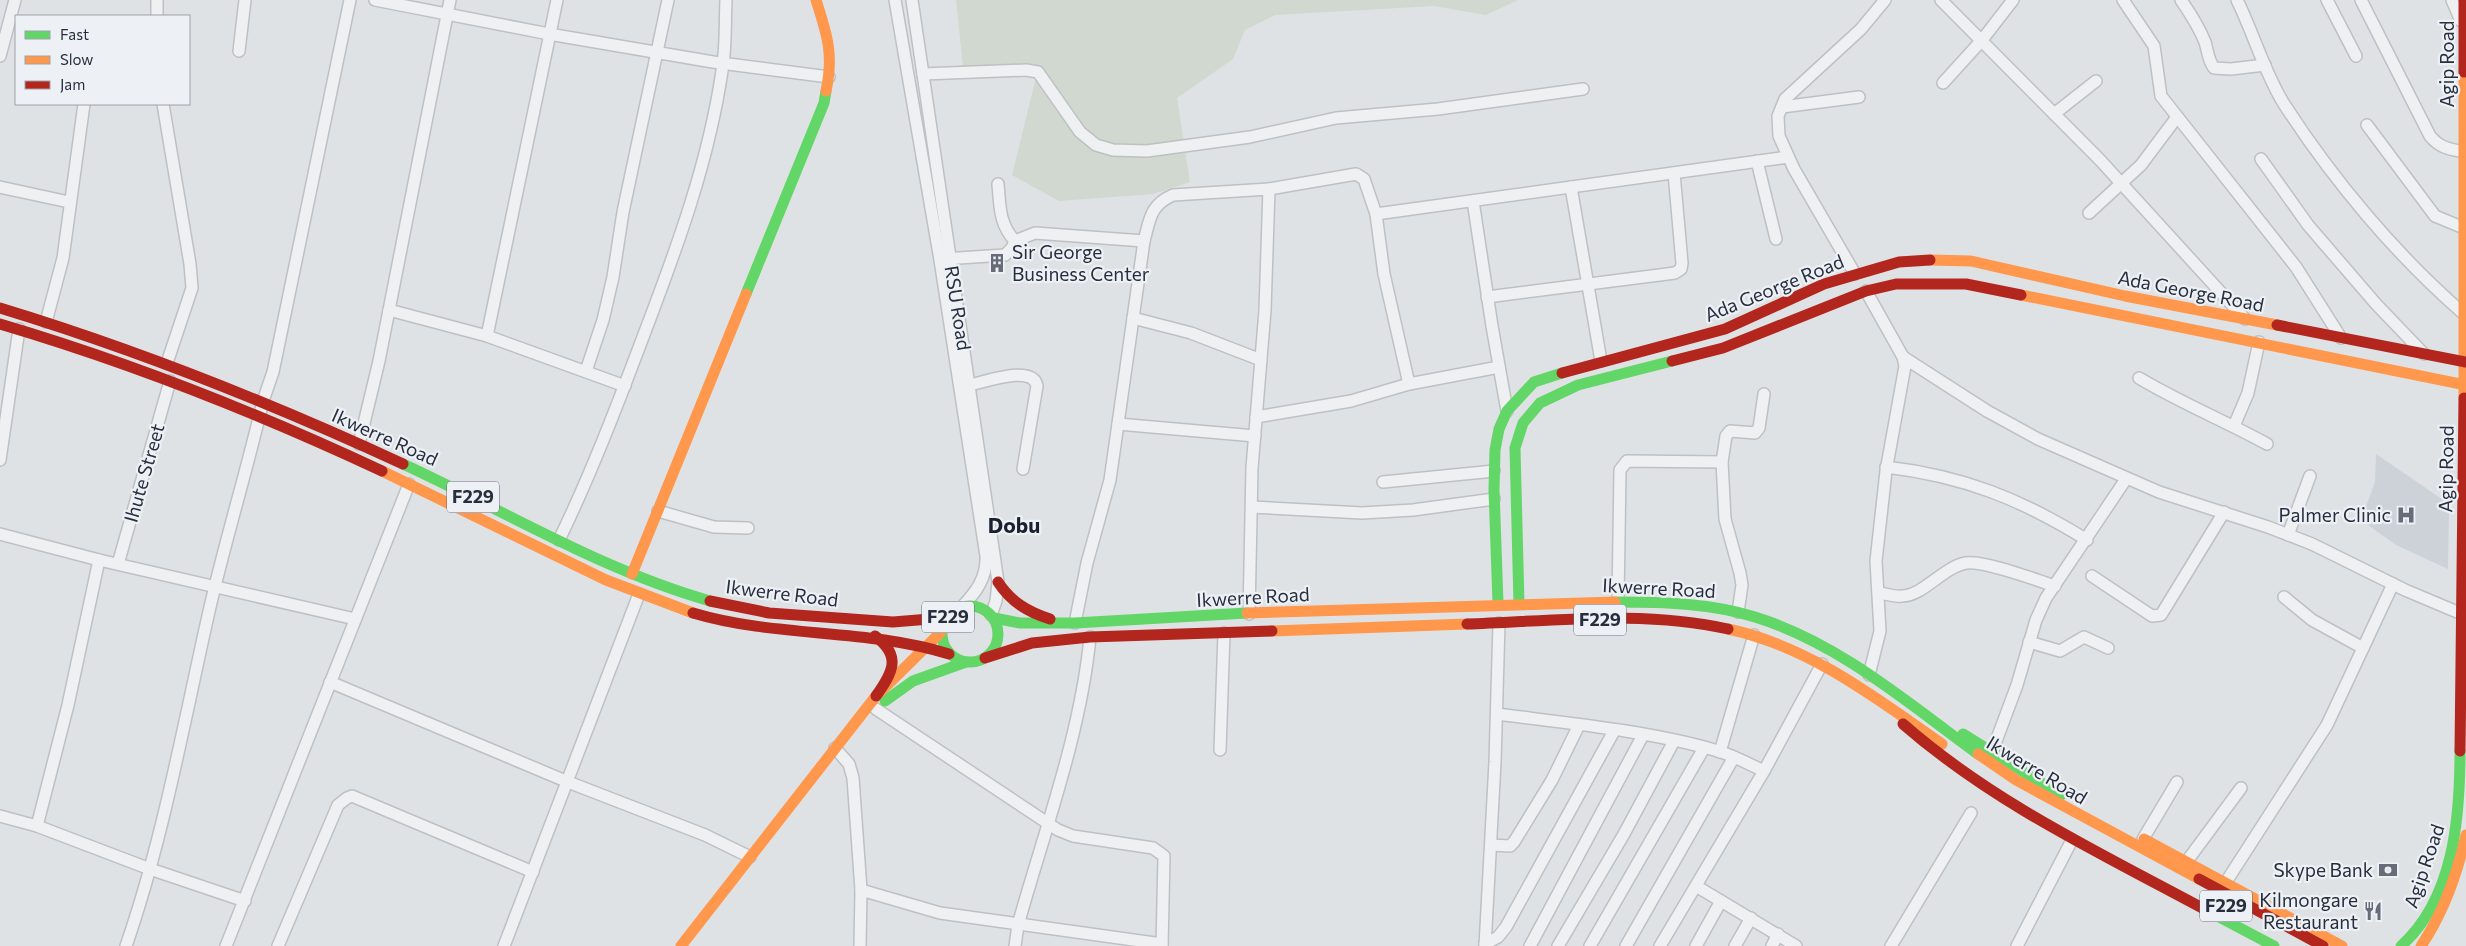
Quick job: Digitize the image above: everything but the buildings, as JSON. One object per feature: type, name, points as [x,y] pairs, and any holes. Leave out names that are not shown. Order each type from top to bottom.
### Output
[{"type":"main road","points":[[632,574],[824,103],[831,68],[829,41],[816,0]]},
{"type":"main road","name":"Agip Road","points":[[2422,939],[2457,822],[2461,768],[2465,385],[2464,0]]},
{"type":"main road","name":"Ada George Road","points":[[1498,603],[1494,499],[1495,450],[1499,429],[1508,412],[1518,396],[1534,382],[1601,361],[1725,328],[1824,284],[1899,262],[1934,260],[1971,261],[2125,296],[2465,362]]},
{"type":"main road","name":"Ada George Road","points":[[1519,604],[1515,448],[1523,423],[1540,403],[1578,385],[1723,348],[1866,290],[1915,283],[1966,284],[2465,385]]},
{"type":"main road","name":"Ikwerre Road","points":[[0,308],[167,363],[263,401],[426,474],[632,574],[680,592],[720,604],[798,617],[914,622],[936,620],[959,608]]},
{"type":"main road","name":"Ikwerre Road","points":[[0,324],[20,329],[170,381],[259,417],[409,484],[598,577],[639,594],[704,616],[766,629],[876,636],[929,647],[949,654]]},
{"type":"main road","points":[[998,582],[1015,603],[1035,614],[1071,623]]},
{"type":"main road","name":"Ikwerre Road","points":[[992,617],[1020,623],[1071,623],[1498,603],[1618,602],[1680,604],[1738,612],[1804,636],[1869,675],[2016,780],[2299,946]]},
{"type":"main road","name":"F229","points":[[980,607],[992,617],[998,635],[996,644],[986,658],[976,662],[966,662],[957,660],[949,654],[943,644],[942,632],[949,615],[959,608],[980,607]]},
{"type":"main road","name":"Ikwerre Road","points":[[986,658],[1032,643],[1090,637],[1625,619],[1672,620],[1713,625],[1754,635],[1822,664],[1882,702],[1996,782],[2078,828]]},
{"type":"main road","points":[[876,696],[929,647],[942,632]]},
{"type":"main road","points":[[692,946],[838,751],[890,674],[893,661],[888,646],[876,636]]},
{"type":"main road","points":[[681,946],[750,857],[838,751],[876,709],[910,682],[933,672],[966,662]]},
{"type":"main road","points":[[1882,702],[1912,733],[1938,754],[2006,802],[2072,840],[2274,946]]},
{"type":"main road","points":[[1912,707],[1931,714],[2061,795],[2187,861],[2342,946]]},
{"type":"main road","name":"Agip Road","points":[[2422,939],[2440,916],[2451,888],[2466,834]]},
{"type":"main road","name":"Ikwerre Road","points":[[2136,859],[2156,862],[2322,946]]},
{"type":"main road","points":[[2401,946],[2422,939]]},
{"type":"street","points":[[0,56],[15,0]]},
{"type":"street","points":[[157,0],[157,15]]},
{"type":"street","points":[[239,51],[245,0]]},
{"type":"street","points":[[126,946],[150,869],[216,586],[263,401],[273,372],[350,0]]},
{"type":"street","points":[[375,0],[549,34],[723,63],[829,77]]},
{"type":"street","points":[[359,444],[389,310],[450,0]]},
{"type":"street","points":[[487,336],[557,0]]},
{"type":"street","points":[[586,372],[603,320],[613,277],[623,212],[668,0]]},
{"type":"street","points":[[559,540],[582,492],[625,386],[691,205],[710,134],[723,63],[726,0]]},
{"type":"street","name":"RSU Road","points":[[895,0],[970,385],[998,582],[992,617]]},
{"type":"street","name":"RSU Road","points":[[912,0],[986,556],[986,566],[979,587],[959,608]]},
{"type":"street","points":[[1855,274],[1788,157],[1779,136],[1778,116],[1785,99],[1861,29],[1885,0]]},
{"type":"street","points":[[1941,0],[2122,185],[2245,319]]},
{"type":"street","points":[[1943,83],[1982,40],[2013,0]]},
{"type":"street","points":[[2124,0],[2154,46],[2161,96],[2296,267],[2341,338]]},
{"type":"street","points":[[2181,0],[2196,23],[2205,43],[2209,61],[2214,68],[2231,69],[2265,65]]},
{"type":"street","points":[[2237,0],[2283,103],[2370,220],[2412,266],[2464,314]]},
{"type":"street","points":[[2327,0],[2356,56]]},
{"type":"street","points":[[2360,0],[2430,136],[2437,145],[2445,149],[2464,152]]},
{"type":"street","points":[[2452,0],[2464,28]]},
{"type":"street","points":[[923,74],[1026,70],[1038,72],[1080,132],[1096,145],[1113,150],[1147,151],[1250,137],[1336,118],[1438,109],[1583,90]]},
{"type":"street","points":[[2054,114],[2096,81]]},
{"type":"street","points":[[1782,107],[1859,97]]},
{"type":"street","points":[[46,322],[63,258],[69,202],[84,105]]},
{"type":"street","points":[[163,105],[190,264],[192,288],[167,363]]},
{"type":"street","points":[[2089,213],[2122,185],[2157,146],[2177,117]]},
{"type":"street","points":[[2367,126],[2434,216],[2464,228]]},
{"type":"street","points":[[1376,214],[1788,157]]},
{"type":"street","points":[[2261,159],[2308,225],[2376,304],[2424,354]]},
{"type":"street","points":[[1756,161],[1776,239]]},
{"type":"street","points":[[1488,297],[1675,273],[1681,269],[1674,173]]},
{"type":"street","points":[[1071,623],[1110,480],[1144,242],[1152,212],[1160,200],[1173,195],[1269,189],[1356,174],[1364,179],[1376,214],[1384,274],[1409,384]]},
{"type":"street","points":[[998,184],[1000,218],[1006,231],[1015,241]]},
{"type":"street","points":[[0,187],[69,202]]},
{"type":"street","points":[[1571,187],[1601,361]]},
{"type":"street","points":[[1249,614],[1255,436],[1265,310],[1269,189]]},
{"type":"street","points":[[1473,200],[1499,367],[1508,412]]},
{"type":"street","points":[[945,259],[1005,255],[1012,248],[1015,241],[1027,234],[1035,233],[1144,242]]},
{"type":"street","points":[[1866,290],[1903,356],[1905,366],[1886,466],[1876,561],[1880,631],[1869,675]]},
{"type":"street","points":[[389,310],[487,336],[625,386]]},
{"type":"street","points":[[1133,318],[1191,333],[1261,360]]},
{"type":"street","points":[[0,460],[20,329]]},
{"type":"street","points":[[2234,426],[2248,393],[2259,342]]},
{"type":"street","points":[[1903,356],[1987,411],[2038,439],[2159,492],[2224,512],[2288,535],[2462,614]]},
{"type":"street","points":[[1256,417],[1351,400],[1409,384],[1499,367]]},
{"type":"street","points":[[970,385],[1019,374],[1030,375],[1036,380],[1037,386],[1023,469]]},
{"type":"street","points":[[2139,378],[2209,416],[2234,426],[2267,444]]},
{"type":"street","name":"Ihute Street","points":[[118,564],[170,381]]},
{"type":"street","points":[[1738,612],[1742,585],[1725,519],[1722,462],[1726,436],[1730,431],[1756,432],[1760,428],[1764,394]]},
{"type":"street","points":[[1118,424],[1255,436]]},
{"type":"street","points":[[1618,602],[1620,470],[1622,466],[1627,461],[1722,462]]},
{"type":"street","points":[[1886,466],[1956,478],[2005,496],[2051,517],[2087,540]]},
{"type":"street","points":[[1383,482],[1494,471]]},
{"type":"street","points":[[2288,535],[2310,476]]},
{"type":"street","points":[[1992,752],[2017,685],[2036,620],[2055,586],[2126,479]]},
{"type":"street","points":[[226,946],[409,484]]},
{"type":"street","points":[[1252,507],[1362,513],[1413,510],[1494,499]]},
{"type":"street","points":[[658,511],[714,527],[748,528]]},
{"type":"street","points":[[2092,576],[2152,616],[2160,615],[2224,512]]},
{"type":"street","points":[[0,534],[99,560],[355,619]]},
{"type":"street","points":[[37,826],[68,704],[99,560]]},
{"type":"street","points":[[1879,593],[1903,597],[1918,591],[1953,567],[1968,562],[2016,573],[2055,586]]},
{"type":"street","points":[[2226,882],[2327,725],[2393,584]]},
{"type":"street","points":[[504,946],[639,594]]},
{"type":"street","points":[[2284,597],[2312,620],[2364,648]]},
{"type":"street","points":[[1485,945],[1497,714],[1498,623]]},
{"type":"street","points":[[1220,750],[1224,633]]},
{"type":"street","points":[[1720,752],[1754,635]]},
{"type":"street","points":[[1015,946],[1018,925],[1070,744],[1087,668],[1090,637]]},
{"type":"street","points":[[2029,642],[2060,651],[2084,637],[2108,648]]},
{"type":"street","points":[[1660,946],[1764,771],[1822,664]]},
{"type":"street","points":[[330,682],[568,782],[705,835],[750,857]]},
{"type":"street","points":[[861,890],[940,913],[1162,945],[1164,856],[1160,851],[1153,848],[1073,836],[1047,824],[876,709]]},
{"type":"street","points":[[1497,714],[1579,725],[1704,748],[1734,757],[1764,771]]},
{"type":"street","points":[[1491,846],[1510,846],[1514,842],[1552,780],[1579,725]]},
{"type":"street","points":[[1485,945],[1498,938],[1506,927],[1614,731]]},
{"type":"street","points":[[1530,946],[1643,736]]},
{"type":"street","points":[[1558,946],[1624,834],[1674,742]]},
{"type":"street","points":[[1590,946],[1704,748]]},
{"type":"street","points":[[838,751],[849,764],[852,778],[861,890],[860,946]]},
{"type":"street","points":[[1626,946],[1734,757]]},
{"type":"street","points":[[2143,839],[2177,782]]},
{"type":"street","points":[[2187,861],[2241,788]]},
{"type":"street","points":[[278,946],[338,806],[346,798],[352,796],[533,872]]},
{"type":"street","points":[[1891,946],[1971,812]]},
{"type":"street","points":[[0,816],[37,826],[150,869],[245,901]]},
{"type":"street","points":[[2017,946],[2072,840]]},
{"type":"street","points":[[1696,886],[1796,946]]},
{"type":"street","points":[[1696,946],[1721,901]]},
{"type":"street","points":[[1734,946],[1750,918]]},
{"type":"street","points":[[1772,946],[1778,934]]},
{"type":"shaded area","points":[[956,0],[1518,0],[1486,15],[1434,6],[1275,15],[1245,30],[1233,59],[1177,98],[1190,182],[1153,194],[1059,201],[1012,175],[1039,65],[963,67]]},
{"type":"shaded area","name":"Palmer Clinic","points":[[2376,454],[2449,504],[2448,569],[2396,545],[2361,520],[2375,482]]},
{"type":"traffic: fast","points":[[746,294],[824,103],[826,91]]},
{"type":"traffic: fast","points":[[1519,604],[1515,448],[1523,423],[1540,403],[1578,385],[1672,361]]},
{"type":"traffic: fast","points":[[1498,603],[1494,490],[1495,450],[1499,429],[1507,411],[1534,382],[1562,373]]},
{"type":"traffic: fast","points":[[403,464],[554,539],[630,573],[710,601]]},
{"type":"traffic: fast","points":[[1615,602],[1703,606],[1738,612],[1786,628],[1844,658],[1872,676],[1978,754]]},
{"type":"traffic: fast","points":[[965,606],[975,606],[990,614],[996,623],[998,634],[996,645],[990,654],[975,662],[965,662],[954,657],[947,650],[942,639],[942,629],[947,618],[954,611],[965,606]]},
{"type":"traffic: fast","points":[[994,618],[1020,623],[1075,623],[1247,613]]},
{"type":"traffic: fast","points":[[885,701],[913,681],[966,662]]},
{"type":"traffic: fast","points":[[1963,734],[2061,795]]},
{"type":"traffic: fast","points":[[2401,946],[2419,927],[2433,905],[2443,881],[2455,829],[2460,776],[2460,751]]},
{"type":"traffic: fast","points":[[2204,909],[2274,946]]},
{"type":"traffic: slow","points":[[816,0],[828,45],[829,66],[826,91]]},
{"type":"traffic: slow","points":[[2464,72],[2464,398]]},
{"type":"traffic: slow","points":[[1930,260],[1971,261],[2125,296],[2277,325]]},
{"type":"traffic: slow","points":[[632,574],[746,294]]},
{"type":"traffic: slow","points":[[2021,295],[2466,385]]},
{"type":"traffic: slow","points":[[382,471],[606,580],[693,613]]},
{"type":"traffic: slow","points":[[1247,613],[1615,602]]},
{"type":"traffic: slow","points":[[1272,631],[1467,624]]},
{"type":"traffic: slow","points":[[1728,629],[1758,637],[1814,661],[1867,692],[1942,744]]},
{"type":"traffic: slow","points":[[681,946],[876,696],[941,632]]},
{"type":"traffic: slow","points":[[1978,754],[2016,780],[2199,879]]},
{"type":"traffic: slow","points":[[2421,946],[2449,893],[2466,835]]},
{"type":"traffic: slow","points":[[2144,839],[2342,946]]},
{"type":"traffic: jam","points":[[2464,0],[2464,72]]},
{"type":"traffic: jam","points":[[1562,373],[1725,329],[1824,284],[1899,262],[1930,260]]},
{"type":"traffic: jam","points":[[1672,361],[1723,348],[1866,291],[1896,284],[1966,284],[2021,295]]},
{"type":"traffic: jam","points":[[0,308],[52,324],[204,379],[304,420],[403,464]]},
{"type":"traffic: jam","points":[[0,324],[98,355],[194,390],[289,429],[382,471]]},
{"type":"traffic: jam","points":[[2277,325],[2466,362]]},
{"type":"traffic: jam","points":[[2460,751],[2464,398]]},
{"type":"traffic: jam","points":[[998,582],[1014,601],[1034,613],[1050,619]]},
{"type":"traffic: jam","points":[[710,601],[769,613],[893,622],[930,619],[956,609]]},
{"type":"traffic: jam","points":[[693,613],[757,626],[885,640],[949,654]]},
{"type":"traffic: jam","points":[[1467,624],[1631,618],[1696,623],[1728,629]]},
{"type":"traffic: jam","points":[[985,658],[1032,643],[1090,637],[1272,631]]},
{"type":"traffic: jam","points":[[875,636],[889,650],[892,657],[890,672],[876,696]]},
{"type":"traffic: jam","points":[[1903,724],[1937,752],[2010,802],[2048,825],[2204,909]]},
{"type":"traffic: jam","points":[[2199,879],[2323,946]]},
{"type":"place","name":"Sir George Business Center","points":[[997,263]]},
{"type":"place","name":"Palmer Clinic","points":[[2406,515]]},
{"type":"place","name":"Skype Bank","points":[[2388,870]]},
{"type":"place","name":"Kilmongare Restaurant","points":[[2373,911]]},
{"type":"district","name":"Dobu","points":[[1014,526]]}]
